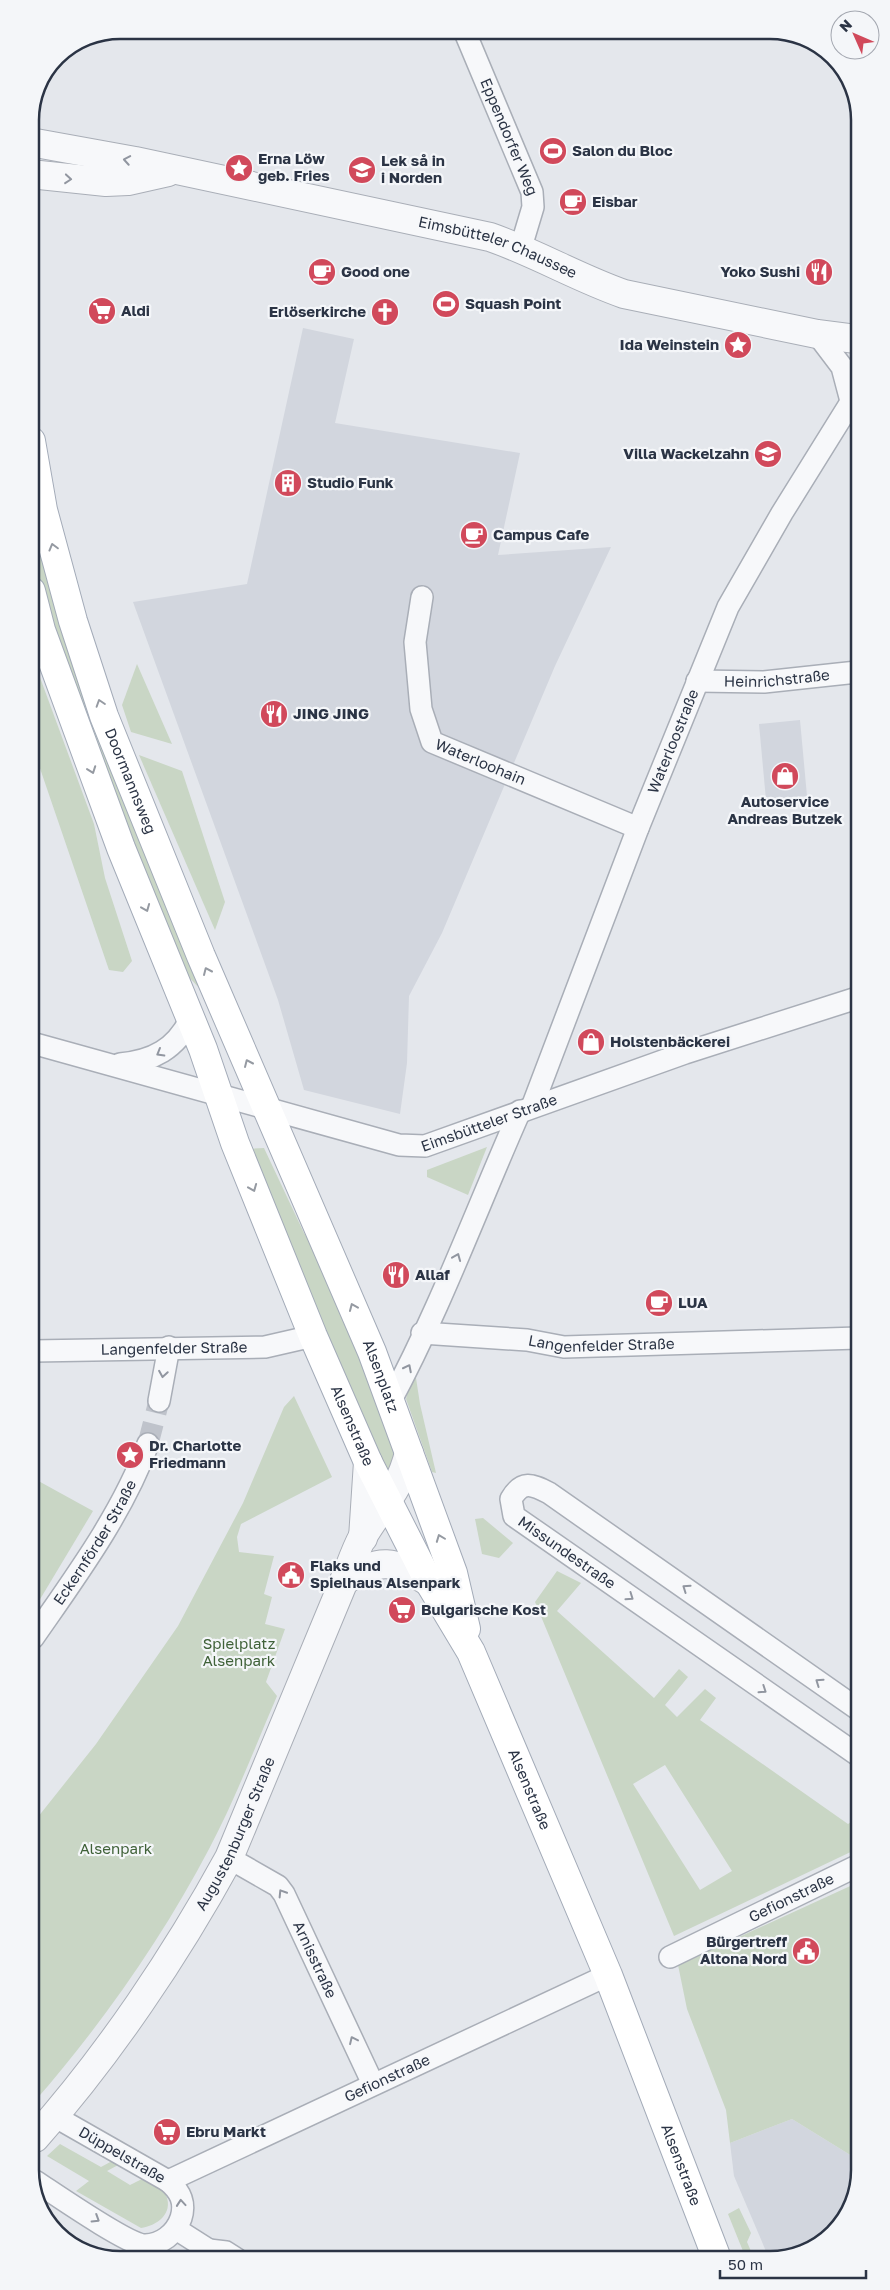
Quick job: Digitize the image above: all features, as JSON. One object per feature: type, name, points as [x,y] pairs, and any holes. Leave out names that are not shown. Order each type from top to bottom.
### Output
[{"type":"main road","name":"Doormannsweg","points":[[39,487],[43,510],[73,621],[104,716],[165,871],[268,1108]]},
{"type":"main road","name":"Doormannsweg","points":[[39,622],[117,839],[191,1018],[219,1094]]},
{"type":"main road","points":[[219,1094],[234,1143],[313,1336]]},
{"type":"main road","name":"Alsenplatz","points":[[268,1108],[372,1352],[453,1573],[471,1652]]},
{"type":"main road","name":"Alsenstraße","points":[[313,1336],[368,1462],[429,1582],[471,1652],[608,1975],[714,2251]]},
{"type":"street","name":"Eppendorfer Weg","points":[[468,39],[532,192],[533,207],[522,247]]},
{"type":"street","name":"Eimsbütteler Chaussee","points":[[39,144],[490,236],[522,247],[599,285],[624,294],[817,334],[851,338]]},
{"type":"street","name":"Eimsbütteler Chaussee","points":[[39,175],[106,182],[128,181],[174,170]]},
{"type":"street","points":[[817,334],[842,367],[851,390]]},
{"type":"street","name":"Waterloostraße","points":[[526,1109],[728,608],[851,402]]},
{"type":"street","name":"Waterloohain","points":[[422,598],[414,642],[421,709],[432,742],[638,828]]},
{"type":"street","name":"Heinrichstraße","points":[[697,681],[764,682],[851,673]]},
{"type":"street","name":"Eimsbütteler Straße","points":[[39,1045],[398,1145],[425,1146],[685,1053],[851,1000]]},
{"type":"street","name":"Eimsbütteler Straße","points":[[114,1065],[140,1062],[159,1055],[182,1035],[191,1018]]},
{"type":"street","points":[[390,1402],[410,1364],[422,1333],[450,1277],[526,1109]]},
{"type":"street","name":"Langenfelder Straße","points":[[422,1333],[528,1340],[564,1347],[851,1338]]},
{"type":"street","name":"Langenfelder Straße","points":[[39,1351],[169,1347],[265,1348],[313,1336]]},
{"type":"street","points":[[159,1401],[169,1347]]},
{"type":"street","name":"Eckernförder Straße","points":[[39,1630],[136,1478],[148,1444]]},
{"type":"street","name":"Augustenburger Straße","points":[[39,2132],[86,2077],[140,2002],[230,1858],[362,1538],[388,1502],[404,1473],[409,1453]]},
{"type":"street","points":[[362,1538],[368,1462]]},
{"type":"street","name":"Missundestraße","points":[[851,1704],[549,1492],[534,1485],[527,1485],[518,1488],[514,1494],[511,1499],[514,1516],[851,1750]]},
{"type":"street","points":[[344,1581],[361,1569],[384,1562],[404,1566],[429,1582]]},
{"type":"street","name":"Arnisstraße","points":[[230,1858],[278,1886],[284,1894],[373,2084]]},
{"type":"street","name":"Gefionstraße","points":[[670,1957],[851,1869]]},
{"type":"street","name":"Gefionstraße","points":[[168,2181],[608,1975]]},
{"type":"street","name":"Düppelstraße","points":[[54,2116],[168,2181],[181,2195],[183,2205],[176,2229]]},
{"type":"street","points":[[40,2184],[126,2238],[139,2251]]},
{"type":"street","points":[[142,2251],[168,2237],[176,2229],[206,2251]]},
{"type":"shaded area","points":[[303,328],[354,339],[335,423],[520,453],[498,555],[611,547],[555,666],[442,933],[409,996],[407,1063],[400,1114],[304,1090],[278,1000],[133,602],[247,584]]},
{"type":"shaded area","name":"Autoservice Andreas Butzek","points":[[800,720],[807,796],[766,800],[759,724]]},
{"type":"shaded area","points":[[792,2119],[851,2155],[851,2181],[840,2211],[827,2227],[806,2243],[781,2251],[766,2251],[734,2176],[730,2143]]},
{"type":"green space","points":[[39,540],[51,592],[97,731],[225,1045],[200,989],[187,975],[105,776],[53,631],[39,578]]},
{"type":"green space","points":[[137,664],[172,744],[131,732],[122,705]]},
{"type":"green space","points":[[39,675],[94,824],[105,878],[132,961],[123,972],[109,970],[39,765]]},
{"type":"green space","points":[[139,755],[182,771],[225,902],[215,930]]},
{"type":"green space","points":[[487,1147],[468,1195],[427,1177],[427,1170]]},
{"type":"green space","points":[[264,1148],[304,1233],[317,1252],[391,1435],[397,1463],[391,1482],[347,1393],[247,1149]]},
{"type":"green space","points":[[412,1375],[416,1378],[436,1473],[432,1472],[406,1399]]},
{"type":"green space","name":"Alsenpark","points":[[294,1396],[332,1477],[241,1524],[237,1537],[239,1552],[274,1556],[264,1594],[272,1597],[265,1624],[285,1629],[266,1682],[277,1696],[236,1793],[172,1915],[106,2012],[39,2096],[39,1816],[96,1744],[178,1626],[243,1503],[284,1407]]},
{"type":"green space","points":[[39,1481],[93,1511],[39,1601]]},
{"type":"green space","points":[[483,1518],[513,1543],[499,1558],[482,1554],[475,1519]]},
{"type":"green space","points":[[557,1571],[581,1583],[557,1611],[654,1698],[679,1669],[688,1677],[665,1705],[677,1717],[705,1689],[716,1698],[700,1720],[848,1824],[851,1822],[851,1852],[674,1936],[535,1602]],"holes":[[[665,1765],[732,1871],[700,1890],[633,1784]]]},
{"type":"green space","points":[[851,1886],[851,2155],[792,2119],[730,2143],[726,2110],[687,2009],[678,1965]]},
{"type":"green space","points":[[60,2144],[101,2167],[114,2160],[120,2164],[107,2171],[130,2185],[144,2178],[156,2185],[166,2195],[168,2208],[166,2213],[158,2222],[141,2228],[76,2191],[89,2181],[47,2156]]},
{"type":"green space","points":[[739,2208],[751,2233],[747,2242],[751,2251],[743,2251],[728,2214]]},
{"type":"tunnel","points":[[148,1444],[159,1401]]},
{"type":"place","name":"Salon du Bloc","points":[[553,151]]},
{"type":"place","name":"Erna Löw geb. Fries","points":[[239,168]]},
{"type":"place","name":"Lek så in i Norden","points":[[362,170]]},
{"type":"place","name":"Eisbar","points":[[573,202]]},
{"type":"place","name":"Good one","points":[[322,272]]},
{"type":"place","name":"Yoko Sushi","points":[[819,272]]},
{"type":"place","name":"Squash Point","points":[[446,304]]},
{"type":"place","name":"Aldi","points":[[102,311]]},
{"type":"place","name":"Erlöserkirche","points":[[385,312]]},
{"type":"place","name":"Ida Weinstein","points":[[738,345]]},
{"type":"place","name":"Villa Wackelzahn","points":[[768,454]]},
{"type":"place","name":"Studio Funk","points":[[288,483]]},
{"type":"place","name":"Campus Cafe","points":[[474,535]]},
{"type":"place","name":"JING JING","points":[[274,714]]},
{"type":"place","name":"Autoservice Andreas Butzek","points":[[785,776]]},
{"type":"place","name":"Holstenbäckerei","points":[[591,1042]]},
{"type":"place","name":"Allaf","points":[[396,1275]]},
{"type":"place","name":"LUA","points":[[659,1303]]},
{"type":"place","name":"Dr. Charlotte Friedmann","points":[[130,1455]]},
{"type":"place","name":"Flaks und Spielhaus Alsenpark","points":[[291,1575]]},
{"type":"place","name":"Bulgarische Kost","points":[[402,1610]]},
{"type":"place","name":"Bürgertreff Altona Nord","points":[[806,1951]]},
{"type":"place","name":"Ebru Markt","points":[[167,2132]]},
{"type":"park label","name":"Spielplatz Alsenpark","points":[[239,1652]]}]
